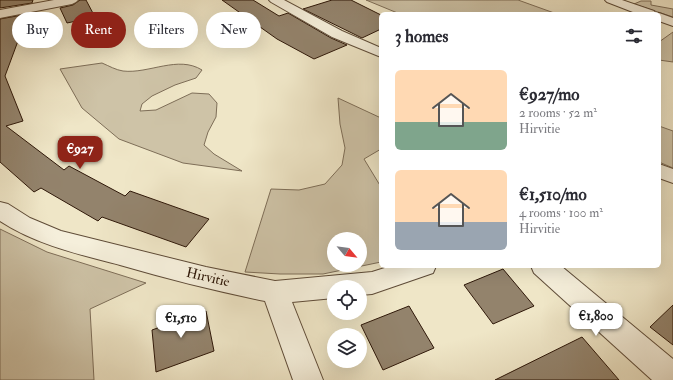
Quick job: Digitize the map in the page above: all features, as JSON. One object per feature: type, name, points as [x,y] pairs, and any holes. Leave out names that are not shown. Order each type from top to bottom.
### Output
[{"type":"street","points":[[0,14],[72,0]]},
{"type":"street","points":[[275,0],[337,34],[379,52]]},
{"type":"street","points":[[610,0],[644,12]]},
{"type":"street","points":[[661,18],[673,22]]},
{"type":"street","points":[[661,171],[673,176]]},
{"type":"street","name":"Hirvitie","points":[[0,210],[22,224],[56,239],[206,278],[276,292],[372,283],[418,268]]},
{"type":"street","points":[[544,268],[617,329],[673,379]]},
{"type":"street","points":[[276,292],[308,380]]},
{"type":"shaded area","points":[[366,0],[518,0],[551,12],[395,12]]},
{"type":"shaded area","points":[[641,1],[651,1],[651,5],[673,9],[673,17],[661,12],[634,4]]},
{"type":"shaded area","points":[[673,32],[673,62],[661,60],[661,41]]},
{"type":"shaded area","points":[[102,63],[123,71],[143,70],[183,64],[202,70],[196,78],[175,85],[152,96],[142,104],[140,111],[156,110],[192,93],[209,94],[217,103],[216,117],[208,132],[204,145],[214,154],[242,171],[183,163],[119,139],[82,108],[60,69]]},
{"type":"shaded area","points":[[338,98],[379,117],[379,150],[364,159],[379,184],[379,262],[367,265],[367,232],[327,232],[327,272],[333,272],[323,274],[280,274],[245,272],[271,189],[299,190],[325,184],[342,165],[345,148],[340,124]]},
{"type":"shaded area","points":[[661,127],[673,131],[673,168],[661,163]]},
{"type":"shaded area","points":[[0,229],[47,252],[146,283],[90,309],[94,380],[0,380]]},
{"type":"building","points":[[0,0],[33,0],[32,3],[0,8]]},
{"type":"building","points":[[80,0],[86,0],[92,12],[71,12],[71,22],[67,23],[60,8],[73,5]]},
{"type":"building","points":[[222,0],[253,0],[279,16],[288,13],[331,38],[347,45],[314,59],[277,39],[261,28],[261,12],[239,12]]},
{"type":"building","points":[[332,0],[351,0],[379,14],[379,30],[362,38],[303,9]]},
{"type":"building","points":[[12,17],[12,48],[15,48],[5,76],[23,121],[6,126],[64,170],[69,166],[125,196],[130,191],[209,219],[186,247],[102,217],[98,221],[41,188],[34,192],[0,162],[0,19]]},
{"type":"building","points":[[503,269],[534,306],[493,324],[464,285]]},
{"type":"building","points":[[673,305],[673,345],[650,327]]},
{"type":"building","points":[[409,306],[434,348],[383,370],[367,337],[367,328],[362,328],[361,325]]},
{"type":"building","points":[[187,310],[188,317],[206,311],[214,351],[156,372],[152,330],[163,326],[162,318]]},
{"type":"building","points":[[582,337],[619,380],[495,380]]}]
